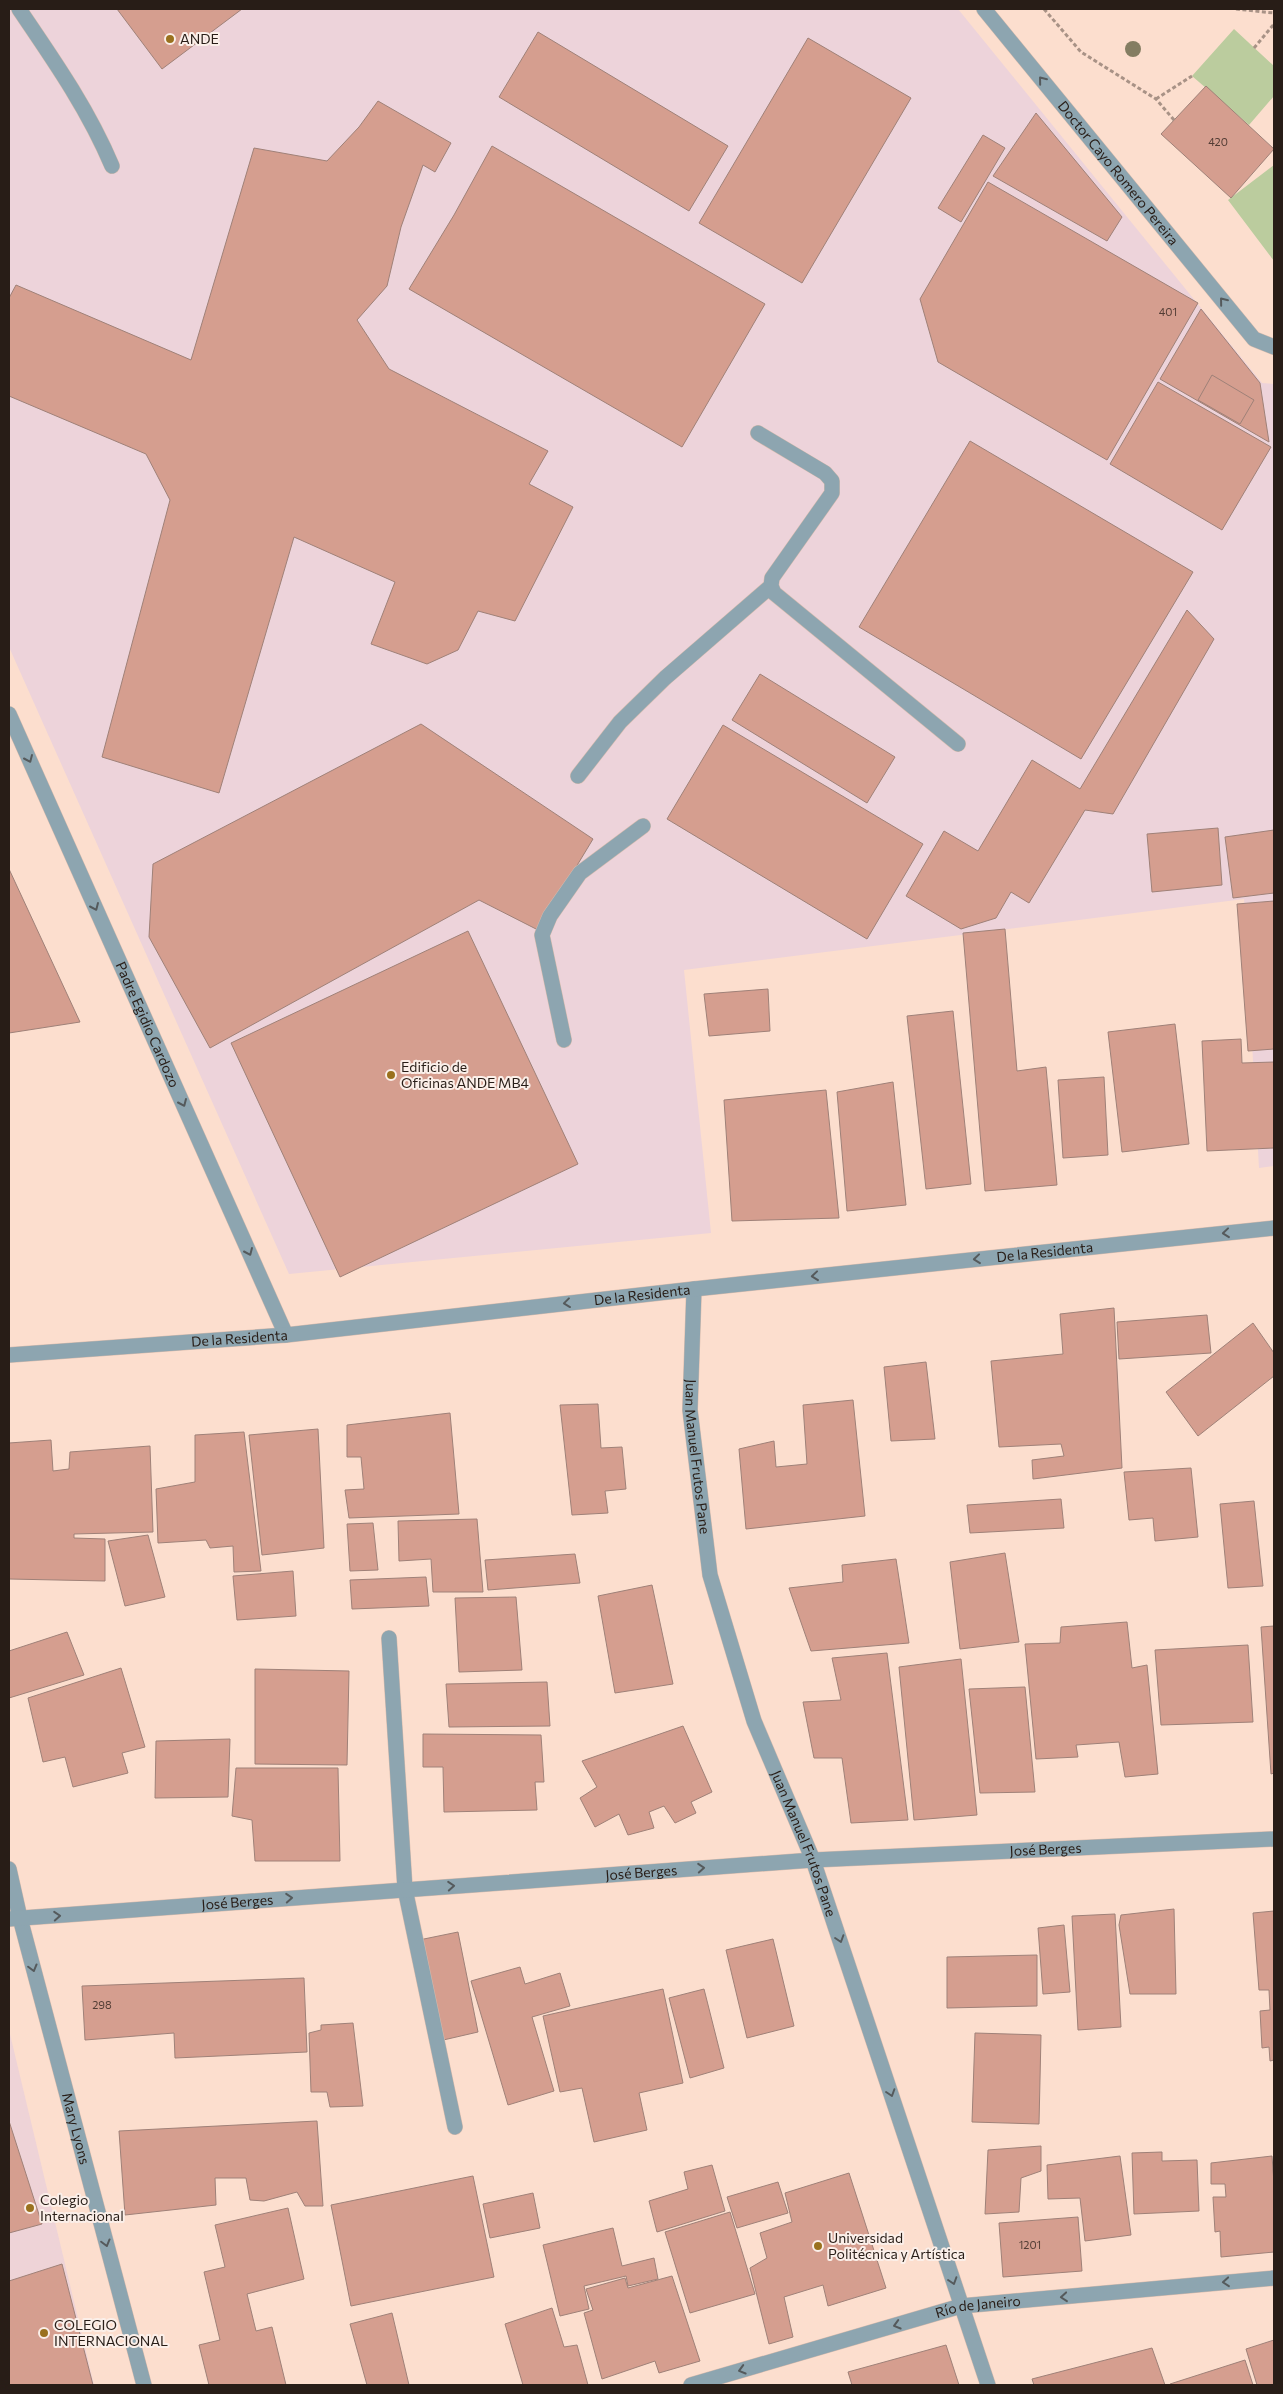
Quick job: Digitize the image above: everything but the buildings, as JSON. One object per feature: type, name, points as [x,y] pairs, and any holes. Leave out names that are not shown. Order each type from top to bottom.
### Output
[{"type":"street","points":[[19,9],[62,72],[102,141],[112,166]]},
{"type":"street","name":"Doctor Cayo Romero Pereira","points":[[984,9],[1254,339],[1274,347]]},
{"type":"street","points":[[758,433],[825,473],[832,481],[832,493],[772,578],[771,586],[774,593],[958,744]]},
{"type":"street","points":[[578,776],[620,722],[665,678],[771,586]]},
{"type":"street","name":"Padre Egidio Cardozo","points":[[9,714],[286,1335]]},
{"type":"street","points":[[564,1040],[542,935],[550,916],[580,873],[642,826]]},
{"type":"street","name":"De la Residenta","points":[[9,1354],[286,1335],[694,1288],[1274,1228]]},
{"type":"street","name":"Juan Manuel Frutos Pane","points":[[694,1288],[690,1410],[710,1574],[754,1721],[813,1860],[988,2385]]},
{"type":"street","points":[[389,1638],[405,1889],[454,2127]]},
{"type":"street","name":"José Berges","points":[[14,1919],[813,1860],[1274,1839]]},
{"type":"street","name":"Mary Lyons","points":[[9,1869],[14,1919],[144,2385]]},
{"type":"street","name":"Río de Janeiro","points":[[691,2385],[961,2306],[1274,2278]]},
{"type":"path","points":[[1044,9],[1081,52],[1156,99],[1174,120]]},
{"type":"path","points":[[1236,9],[1274,13]]},
{"type":"path","points":[[1254,48],[1274,24]]},
{"type":"path","points":[[1156,99],[1192,76]]},
{"type":"shaded area","points":[[9,9],[958,9],[1262,383],[1274,384],[1274,1166],[1259,1168],[1244,899],[684,970],[711,1233],[289,1274],[9,647]]},
{"type":"shaded area","name":"Colegio Internacional","points":[[9,2030],[94,2385],[9,2385]]},
{"type":"green space","points":[[1234,29],[1274,66],[1274,96],[1249,125],[1192,76]]},
{"type":"green space","points":[[1274,165],[1274,261],[1228,200]]},
{"type":"place","name":"ANDE","points":[[170,39]]},
{"type":"place","name":"Edificio de Oficinas ANDE MB4","points":[[391,1075]]},
{"type":"place","name":"Colegio Internacional","points":[[30,2208]]},
{"type":"place","name":"Universidad Politécnica y Artística","points":[[818,2246]]},
{"type":"place","name":"COLEGIO INTERNACIONAL","points":[[44,2333]]}]
